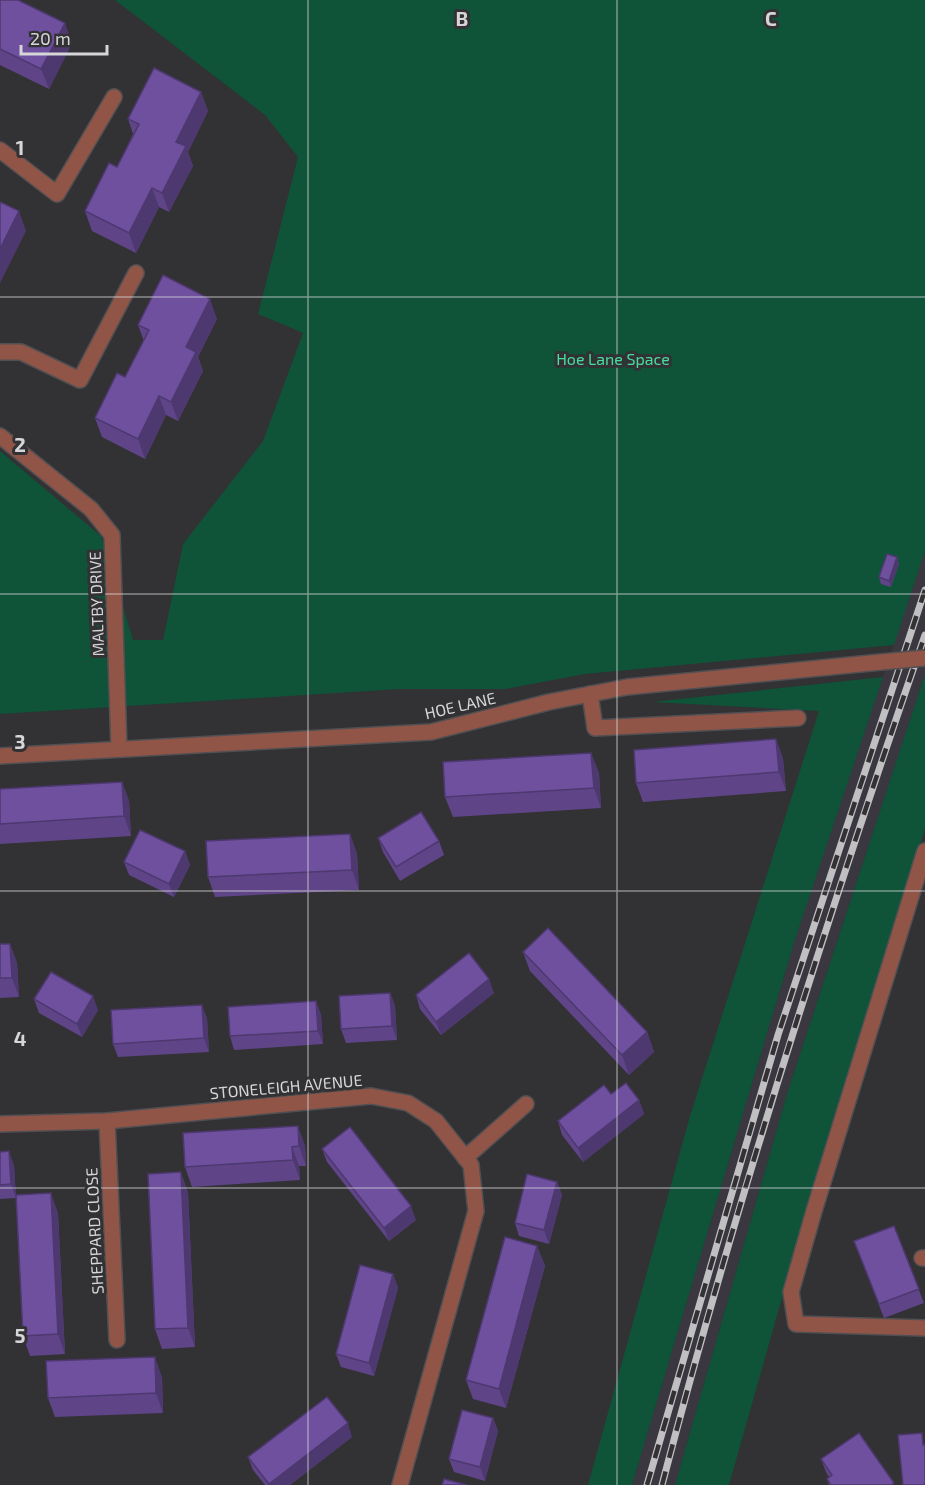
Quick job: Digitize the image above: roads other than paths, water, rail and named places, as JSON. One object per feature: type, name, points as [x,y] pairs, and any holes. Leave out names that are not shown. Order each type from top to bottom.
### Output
[{"type":"street","points":[[0,152],[57,194],[114,97]]},
{"type":"street","points":[[0,352],[21,352],[80,380],[136,273]]},
{"type":"street","name":"MALTBY DRIVE","points":[[0,436],[91,509],[112,535],[119,749]]},
{"type":"street","name":"HOE LANE","points":[[0,756],[431,732],[627,687],[925,658]]},
{"type":"street","points":[[590,694],[595,728],[798,718]]},
{"type":"street","points":[[925,851],[827,1165],[791,1292],[796,1324],[925,1328]]},
{"type":"street","name":"STONELEIGH AVENUE","points":[[0,1124],[107,1121],[371,1096],[408,1103],[436,1121],[471,1165],[476,1211],[400,1485]]},
{"type":"street","points":[[465,1158],[526,1104]]},
{"type":"street","name":"SHEPPARD CLOSE","points":[[107,1121],[117,1340]]},
{"type":"railway","points":[[647,1485],[778,1035],[925,590]]},
{"type":"railway","points":[[662,1485],[721,1270],[785,1057],[925,635]]},
{"type":"park label","name":"Hoe Lane Space","points":[[613,358]]}]
